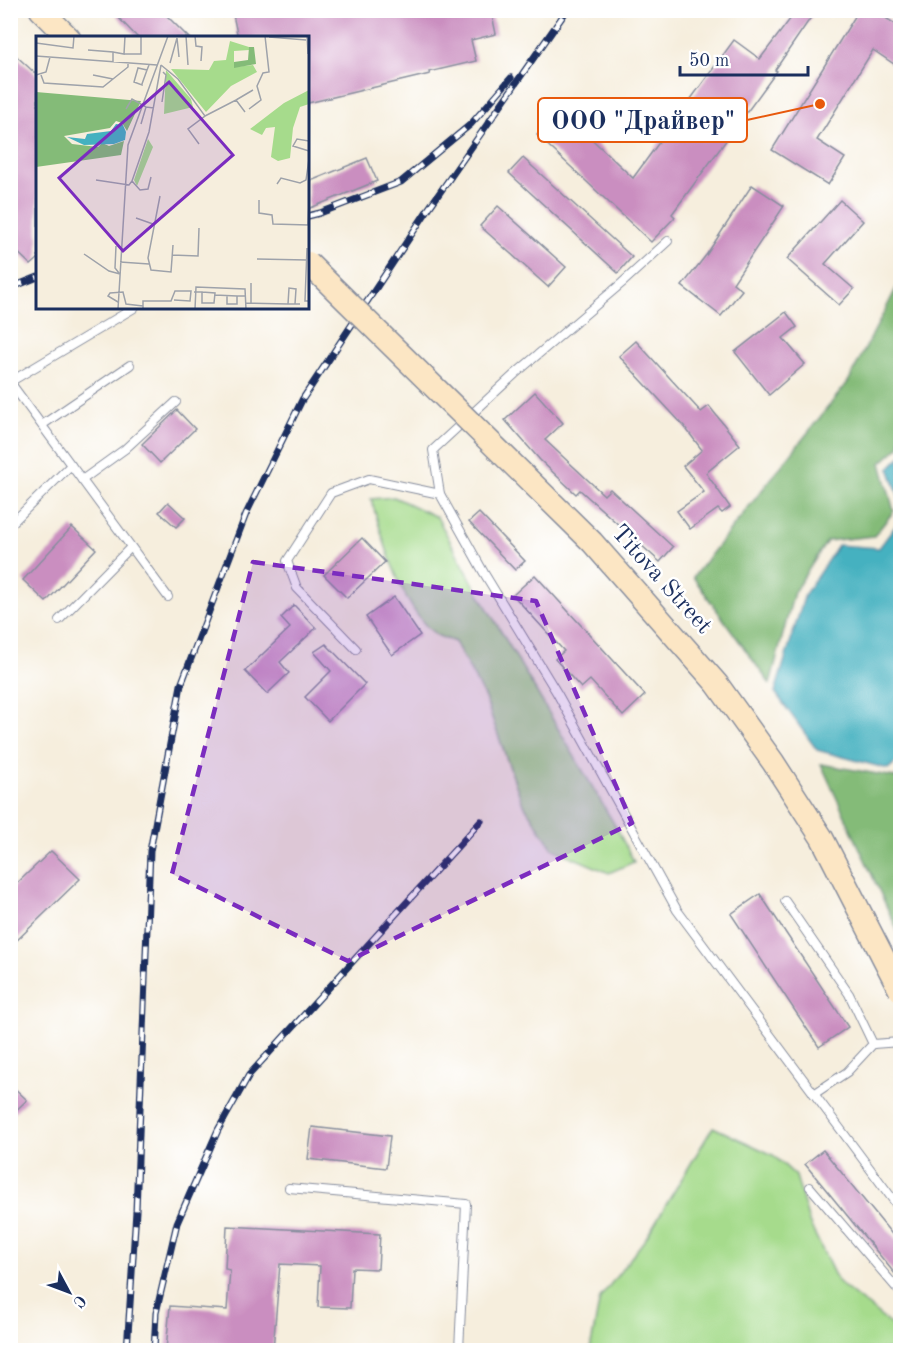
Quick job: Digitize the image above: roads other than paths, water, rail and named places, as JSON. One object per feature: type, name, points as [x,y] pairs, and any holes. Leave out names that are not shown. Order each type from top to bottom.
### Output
[{"type":"main road","points":[[41,10],[67,36]]},
{"type":"main road","name":"Titova Street","points":[[309,264],[592,542],[717,684],[773,762],[822,838],[900,990]]},
{"type":"lane","points":[[668,241],[515,374],[433,450],[440,494],[484,573],[557,693],[677,910],[900,1209]]},
{"type":"lane","points":[[132,309],[10,382],[168,597]]},
{"type":"lane","points":[[42,424],[130,365]]},
{"type":"lane","points":[[82,480],[125,449],[176,402]]},
{"type":"lane","points":[[10,525],[71,465]]},
{"type":"lane","points":[[356,649],[297,588],[287,561],[331,493],[369,479],[440,494]]},
{"type":"lane","points":[[59,620],[131,547]]},
{"type":"lane","points":[[785,901],[849,994],[873,1044]]},
{"type":"lane","points":[[814,1094],[846,1072],[873,1044],[900,1042]]},
{"type":"lane","points":[[810,1187],[900,1292]]},
{"type":"lane","points":[[289,1188],[466,1204],[459,1350]]},
{"type":"water","points":[[900,457],[900,499],[889,468]]},
{"type":"water","points":[[900,520],[900,759],[888,769],[817,750],[775,692],[805,594],[838,545],[879,548]]},
{"type":"railway","points":[[127,1350],[136,1211],[150,851],[181,685],[246,514],[302,400],[429,208],[567,10]]},
{"type":"railway","points":[[309,216],[401,182],[471,124],[511,78]]},
{"type":"railway","points":[[10,288],[36,278]]},
{"type":"railway","points":[[154,1350],[156,1313],[177,1223],[218,1130],[249,1075],[481,821]]},
{"type":"place","name":"ООО \"Драйвер\"","points":[[820,104]]}]
